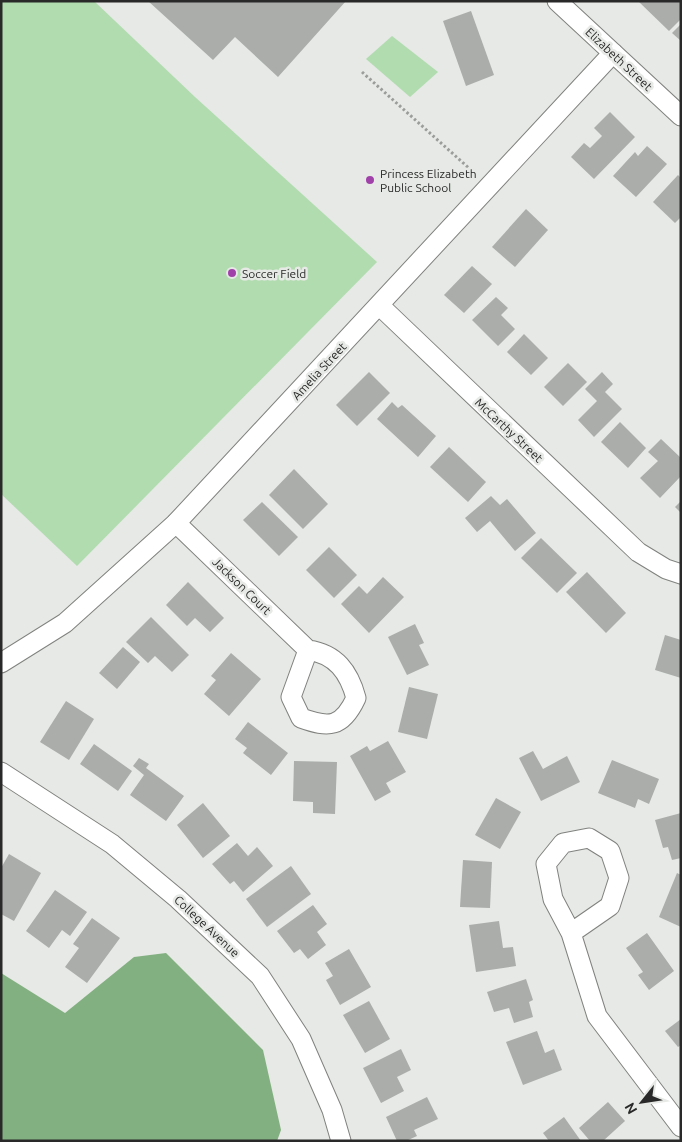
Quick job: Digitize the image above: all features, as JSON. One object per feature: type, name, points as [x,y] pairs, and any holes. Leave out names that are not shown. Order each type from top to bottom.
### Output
[{"type":"street","name":"Elizabeth Street","points":[[557,1],[681,116]]},
{"type":"street","name":"Amelia Street","points":[[1,663],[65,623],[176,523],[380,306],[613,53]]},
{"type":"street","name":"McCarthy Street","points":[[380,306],[638,552],[666,569],[681,574]]},
{"type":"street","name":"Jackson Court","points":[[176,523],[308,650]]},
{"type":"street","name":"College Avenue","points":[[1,772],[112,844],[178,899],[260,976],[301,1039],[332,1110],[341,1141]]},
{"type":"street","points":[[571,933],[610,906],[619,878],[610,850],[589,838],[563,843],[546,864],[553,899],[571,933],[597,1016],[681,1126]]},
{"type":"street","points":[[676,1141],[681,1137]]},
{"type":"path","points":[[362,72],[471,170]]},
{"type":"green space","points":[[1,1],[94,1],[195,97],[377,262],[77,566],[1,494]]},
{"type":"green space","points":[[392,36],[438,72],[410,97],[366,59]]},
{"type":"green space","points":[[166,953],[263,1050],[281,1130],[277,1141],[1,1141],[1,973],[65,1013],[134,957]]},
{"type":"building","points":[[148,1],[346,1],[278,77],[235,37],[213,60]]},
{"type":"building","points":[[638,1],[681,1],[681,19],[669,31]]},
{"type":"building","points":[[471,11],[494,75],[466,86],[443,21]]},
{"type":"building","points":[[681,24],[681,41],[672,33]]},
{"type":"building","points":[[610,112],[635,137],[594,179],[571,157],[584,143],[590,148],[602,136],[594,128]]},
{"type":"building","points":[[647,146],[667,164],[636,197],[613,176],[635,152],[638,156]]},
{"type":"building","points":[[678,175],[681,178],[681,217],[675,223],[653,202]]},
{"type":"building","points":[[526,209],[548,230],[515,267],[492,247]]},
{"type":"building","points":[[472,266],[492,284],[464,313],[444,295]]},
{"type":"building","points":[[496,297],[508,308],[501,315],[515,329],[498,346],[472,320]]},
{"type":"building","points":[[524,334],[548,358],[531,375],[507,352]]},
{"type":"building","points":[[568,363],[587,382],[563,406],[544,387]]},
{"type":"building","points":[[369,372],[390,393],[357,426],[336,405]]},
{"type":"building","points":[[602,372],[613,384],[605,392],[622,409],[594,437],[578,420],[597,401],[585,389]]},
{"type":"building","points":[[392,402],[398,408],[402,405],[436,436],[418,457],[377,419]]},
{"type":"building","points":[[620,422],[646,448],[628,468],[601,442]]},
{"type":"building","points":[[661,439],[681,458],[681,476],[660,498],[640,478],[658,461],[648,452]]},
{"type":"building","points":[[449,447],[486,482],[468,502],[430,467]]},
{"type":"building","points":[[294,469],[328,504],[303,529],[269,495]]},
{"type":"building","points":[[491,496],[500,505],[507,499],[536,533],[515,551],[490,521],[477,532],[465,518]]},
{"type":"building","points":[[681,501],[681,513],[675,507]]},
{"type":"building","points":[[262,502],[298,537],[279,556],[243,520]]},
{"type":"building","points":[[541,538],[577,573],[557,593],[521,558]]},
{"type":"building","points":[[329,547],[357,575],[334,598],[306,570]]},
{"type":"building","points":[[587,572],[626,613],[606,633],[566,592]]},
{"type":"building","points":[[383,577],[404,597],[369,633],[341,604],[359,586],[367,594]]},
{"type":"building","points":[[188,582],[224,618],[210,632],[195,618],[187,626],[166,605]]},
{"type":"building","points":[[151,617],[189,655],[172,672],[155,656],[148,663],[126,642]]},
{"type":"building","points":[[415,624],[424,643],[419,645],[429,665],[407,675],[388,637]]},
{"type":"building","points":[[665,635],[681,640],[681,678],[655,670]]},
{"type":"building","points":[[123,647],[140,662],[117,689],[99,673]]},
{"type":"building","points":[[231,653],[261,679],[229,716],[204,694],[216,680],[211,676]]},
{"type":"building","points":[[409,687],[438,694],[427,739],[398,732]]},
{"type":"building","points":[[66,701],[94,719],[69,760],[40,742]]},
{"type":"building","points":[[248,722],[288,753],[271,775],[243,753],[247,748],[235,739]]},
{"type":"building","points":[[388,741],[406,772],[386,783],[391,792],[375,801],[350,756],[367,746],[370,751]]},
{"type":"building","points":[[94,744],[132,771],[118,791],[80,764]]},
{"type":"building","points":[[533,751],[543,769],[567,756],[580,782],[541,801],[519,758]]},
{"type":"building","points":[[139,758],[149,764],[146,768],[184,796],[166,821],[130,795],[144,775],[133,766]]},
{"type":"building","points":[[612,760],[659,779],[649,804],[638,799],[635,808],[598,793]]},
{"type":"building","points":[[294,761],[337,762],[335,814],[313,813],[313,802],[293,801]]},
{"type":"building","points":[[496,798],[521,812],[500,849],[475,835]]},
{"type":"building","points":[[203,803],[230,836],[203,858],[177,825]]},
{"type":"building","points":[[681,813],[681,858],[672,860],[668,847],[663,848],[655,820]]},
{"type":"building","points":[[237,843],[248,856],[257,847],[273,866],[243,892],[234,881],[230,884],[212,864]]},
{"type":"building","points":[[9,854],[41,873],[14,921],[1,914],[1,868]]},
{"type":"building","points":[[463,860],[492,862],[490,908],[460,907]]},
{"type":"building","points":[[291,866],[311,894],[267,927],[246,899]]},
{"type":"building","points":[[677,873],[681,875],[681,927],[659,917]]},
{"type":"building","points":[[55,890],[87,912],[70,936],[62,930],[49,948],[26,931]]},
{"type":"building","points":[[313,905],[327,924],[317,932],[326,945],[308,959],[300,949],[294,953],[277,931]]},
{"type":"building","points":[[92,918],[120,938],[87,983],[65,967],[79,948],[73,944]]},
{"type":"building","points":[[499,921],[503,948],[513,947],[516,966],[476,972],[469,925]]},
{"type":"building","points":[[647,933],[674,971],[649,990],[638,975],[643,972],[626,948]]},
{"type":"building","points":[[349,949],[371,987],[340,1005],[326,980],[333,976],[325,963]]},
{"type":"building","points":[[526,979],[533,1000],[529,1002],[533,1017],[514,1023],[509,1008],[494,1012],[487,992]]},
{"type":"building","points":[[369,1001],[390,1039],[365,1053],[343,1015]]},
{"type":"building","points":[[681,1019],[681,1045],[678,1047],[665,1031]]},
{"type":"building","points":[[537,1031],[545,1053],[554,1049],[562,1070],[523,1085],[506,1042]]},
{"type":"building","points":[[401,1049],[411,1070],[397,1077],[404,1091],[381,1103],[363,1068]]},
{"type":"building","points":[[427,1097],[438,1119],[414,1130],[417,1136],[406,1141],[397,1141],[386,1117]]},
{"type":"building","points":[[608,1102],[625,1121],[603,1141],[590,1141],[579,1128]]},
{"type":"building","points":[[564,1117],[581,1141],[549,1141],[543,1133]]},
{"type":"place","name":"Princess Elizabeth Public School","points":[[370,180]]},
{"type":"place","name":"Soccer Field","points":[[232,273]]}]
